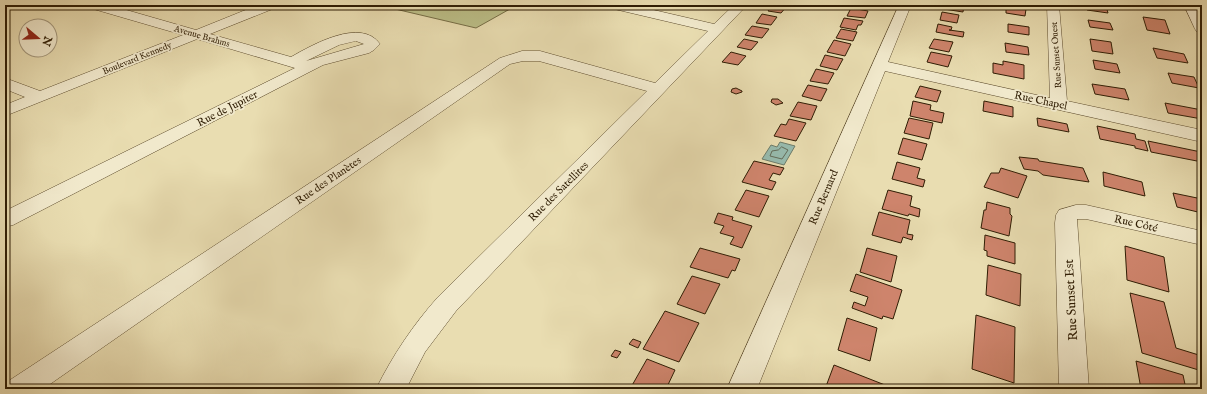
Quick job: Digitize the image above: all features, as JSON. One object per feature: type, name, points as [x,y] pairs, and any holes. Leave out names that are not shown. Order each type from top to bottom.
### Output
[{"type":"street","name":"Avenue Brahms","points":[[94,5],[301,64]]},
{"type":"street","name":"Boulevard Kennedy","points":[[5,111],[270,5]]},
{"type":"street","points":[[615,5],[718,29]]},
{"type":"street","name":"Rue des Satellites","points":[[391,389],[408,357],[438,313],[741,5]]},
{"type":"street","name":"Rue Bernard","points":[[742,389],[905,5]]},
{"type":"street","name":"Rue Sunset Ouest","points":[[1052,5],[1059,104]]},
{"type":"street","points":[[1190,5],[1202,29]]},
{"type":"street","name":"Rue des Planètes","points":[[20,389],[505,61],[522,56],[540,56],[659,89]]},
{"type":"street","name":"Rue de Jupiter","points":[[5,220],[301,64]]},
{"type":"street","name":"Rue Chapel","points":[[879,65],[1202,136]]},
{"type":"street","points":[[5,83],[40,97]]},
{"type":"street","name":"Rue Côté","points":[[1071,213],[1086,212],[1202,238]]},
{"type":"street","name":"Rue Sunset Est","points":[[1071,213],[1067,215],[1066,223],[1074,389]]},
{"type":"green space","points":[[378,5],[517,5],[476,28]]},
{"type":"water","points":[[780,142],[795,146],[784,165],[762,159],[771,145],[777,147]]},
{"type":"building","points":[[772,5],[787,6],[781,13],[768,11]]},
{"type":"building","points":[[945,5],[964,5],[963,12],[944,9]]},
{"type":"building","points":[[1086,5],[1106,6],[1108,13],[1087,10]]},
{"type":"building","points":[[1006,6],[1026,9],[1025,16],[1006,13]]},
{"type":"building","points":[[851,8],[868,11],[865,18],[847,16]]},
{"type":"building","points":[[942,12],[959,15],[957,23],[940,20]]},
{"type":"building","points":[[762,14],[777,17],[771,25],[756,23]]},
{"type":"building","points":[[1143,17],[1165,20],[1170,34],[1147,30]]},
{"type":"building","points":[[844,18],[863,21],[861,25],[858,25],[856,30],[840,27]]},
{"type":"building","points":[[1088,20],[1110,23],[1113,30],[1090,27]]},
{"type":"building","points":[[938,24],[952,27],[951,30],[949,30],[964,32],[963,37],[936,32]]},
{"type":"building","points":[[1008,24],[1029,27],[1029,35],[1008,32]]},
{"type":"building","points":[[752,26],[769,29],[762,38],[745,35]]},
{"type":"building","points":[[841,29],[857,32],[853,41],[836,38]]},
{"type":"building","points":[[744,39],[758,42],[751,50],[737,47]]},
{"type":"building","points":[[934,39],[953,42],[949,52],[929,48]]},
{"type":"building","points":[[1090,39],[1111,42],[1113,54],[1092,51]]},
{"type":"building","points":[[834,40],[851,44],[845,56],[827,52]]},
{"type":"building","points":[[1005,43],[1028,47],[1029,55],[1006,52]]},
{"type":"building","points":[[1153,48],[1184,54],[1188,63],[1157,58]]},
{"type":"building","points":[[731,52],[746,56],[738,65],[722,62]]},
{"type":"building","points":[[931,52],[952,56],[948,67],[927,62]]},
{"type":"building","points":[[825,55],[843,59],[837,70],[820,66]]},
{"type":"building","points":[[1093,60],[1117,64],[1120,73],[1095,69]]},
{"type":"building","points":[[1003,61],[1024,65],[1024,79],[993,73],[993,63],[1003,65]]},
{"type":"building","points":[[816,69],[834,73],[828,84],[810,81]]},
{"type":"building","points":[[1168,73],[1194,77],[1199,88],[1172,83]]},
{"type":"building","points":[[1092,84],[1125,89],[1129,100],[1095,94]]},
{"type":"building","points":[[808,85],[827,89],[821,101],[802,96]]},
{"type":"building","points":[[920,86],[941,91],[937,102],[915,97]]},
{"type":"building","points":[[736,88],[742,92],[736,94],[731,92],[732,89]]},
{"type":"building","points":[[772,99],[778,99],[783,103],[776,105],[771,102]]},
{"type":"building","points":[[913,101],[931,105],[930,110],[944,113],[942,123],[910,116]]},
{"type":"building","points":[[984,101],[1013,107],[1013,117],[983,111]]},
{"type":"building","points":[[798,102],[817,106],[811,120],[790,116]]},
{"type":"building","points":[[1165,103],[1202,110],[1202,119],[1168,113]]},
{"type":"building","points":[[909,118],[933,123],[929,139],[904,133]]},
{"type":"building","points":[[1037,118],[1067,124],[1069,132],[1038,126]]},
{"type":"building","points":[[789,119],[806,123],[796,141],[774,136],[781,124],[786,125]]},
{"type":"building","points":[[1097,126],[1135,134],[1136,139],[1145,141],[1148,151],[1135,148],[1135,146],[1100,139]]},
{"type":"building","points":[[903,138],[927,144],[922,160],[898,154]]},
{"type":"building","points":[[1148,141],[1201,152],[1202,162],[1151,152]]},
{"type":"building","points":[[1019,157],[1038,159],[1039,161],[1083,168],[1089,182],[1043,175],[1038,171],[1024,169]]},
{"type":"building","points":[[754,161],[784,168],[780,175],[773,173],[769,180],[776,182],[772,190],[742,182]]},
{"type":"building","points":[[897,162],[920,168],[917,178],[925,180],[923,187],[892,179]]},
{"type":"building","points":[[1001,168],[1027,176],[1018,198],[984,187],[991,173],[999,173]]},
{"type":"building","points":[[1103,172],[1142,182],[1145,196],[1104,186]]},
{"type":"building","points":[[746,190],[769,196],[759,217],[735,210]]},
{"type":"building","points":[[888,190],[912,196],[910,206],[920,209],[919,217],[909,214],[908,216],[882,209]]},
{"type":"building","points":[[1173,193],[1202,199],[1202,213],[1177,207]]},
{"type":"building","points":[[987,202],[1010,208],[1010,214],[1012,216],[1009,236],[981,228]]},
{"type":"building","points":[[879,212],[910,220],[907,234],[913,235],[912,240],[903,237],[901,243],[872,235]]},
{"type":"building","points":[[718,213],[733,217],[732,220],[752,226],[742,248],[730,244],[734,237],[720,233],[724,226],[714,223]]},
{"type":"building","points":[[985,235],[1015,243],[1015,264],[987,256],[987,251],[984,250]]},
{"type":"building","points":[[1125,246],[1164,257],[1169,292],[1127,280]]},
{"type":"building","points":[[700,248],[740,259],[735,271],[732,270],[728,278],[690,267]]},
{"type":"building","points":[[867,248],[897,256],[891,282],[860,272]]},
{"type":"building","points":[[988,265],[1021,274],[1020,306],[986,295]]},
{"type":"building","points":[[856,274],[902,290],[893,319],[883,316],[882,319],[852,308],[854,302],[865,306],[868,297],[850,291]]},
{"type":"building","points":[[692,276],[720,284],[705,314],[677,304]]},
{"type":"building","points":[[1130,293],[1164,302],[1176,348],[1202,356],[1202,371],[1142,353]]},
{"type":"building","points":[[665,311],[699,323],[679,362],[643,349]]},
{"type":"building","points":[[976,315],[1015,327],[1014,383],[972,369]]},
{"type":"building","points":[[847,318],[877,328],[870,361],[838,350]]},
{"type":"building","points":[[633,339],[641,342],[638,348],[629,344]]},
{"type":"building","points":[[615,350],[621,352],[617,358],[611,356]]},
{"type":"building","points":[[647,359],[675,370],[666,389],[630,389]]},
{"type":"building","points":[[1136,361],[1183,375],[1186,389],[1141,389]]},
{"type":"building","points":[[834,365],[885,385],[884,389],[825,389]]}]
